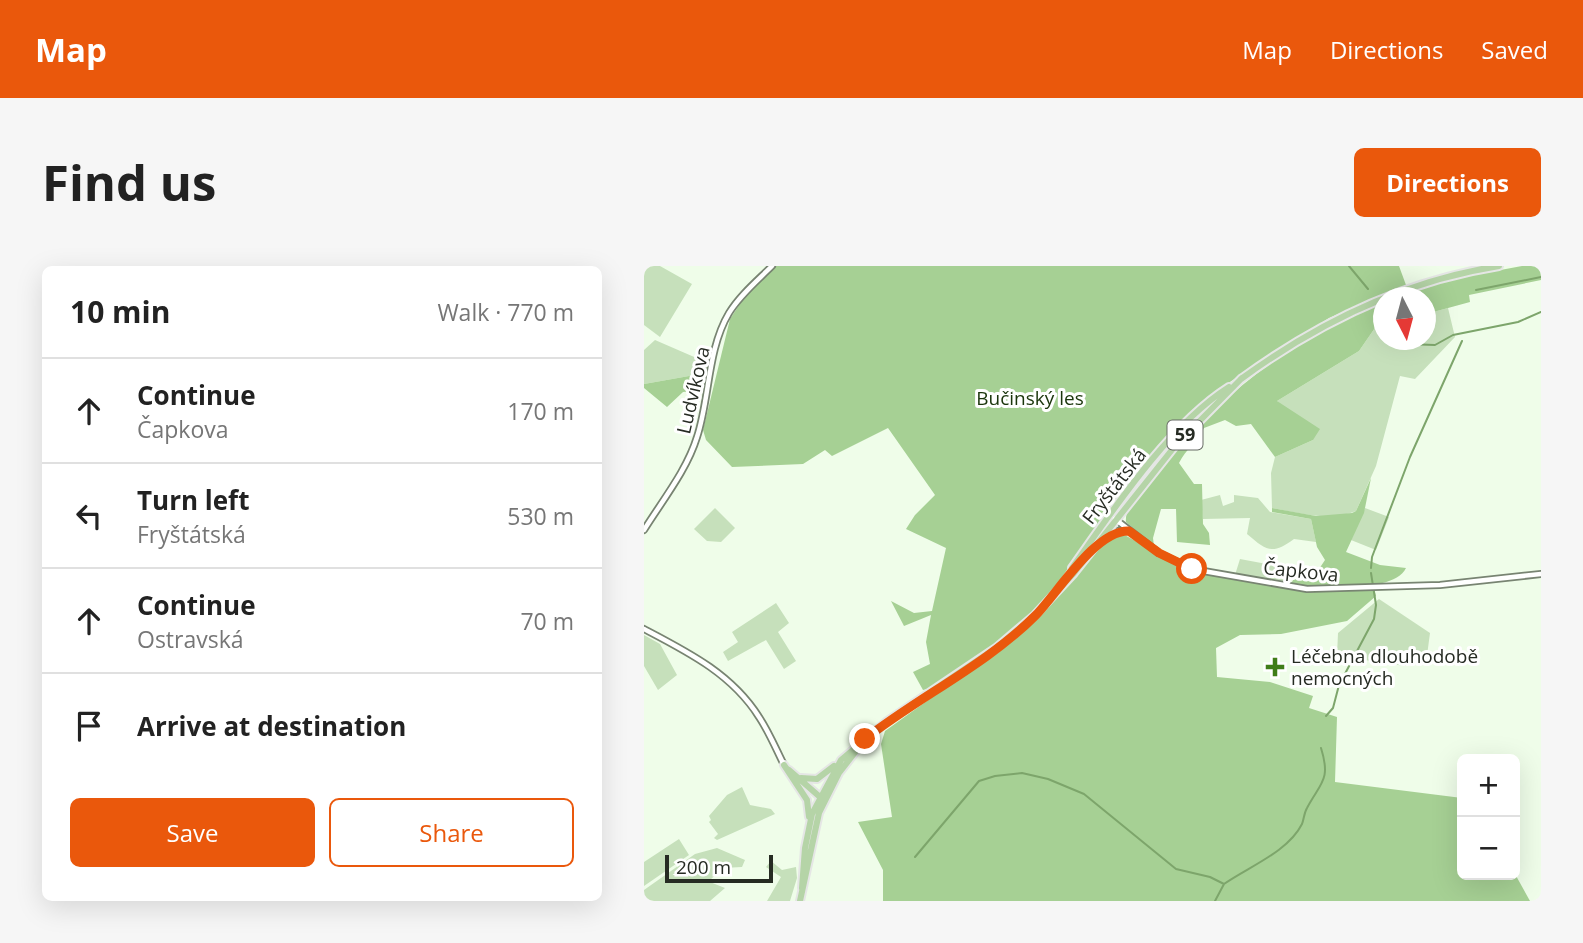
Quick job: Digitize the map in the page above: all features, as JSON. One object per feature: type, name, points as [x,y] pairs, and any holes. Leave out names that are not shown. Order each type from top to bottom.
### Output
[{"type":"main road","name":"Fryštátská","points":[[1054,595],[1119,503],[1193,418],[1221,392],[1299,338],[1370,302],[1429,282],[1499,266]]},
{"type":"main road","name":"Fryštátská","points":[[865,739],[1016,633],[1054,595],[1175,446],[1242,378]]},
{"type":"main road","name":"59","points":[[800,901],[809,826],[820,797],[841,760],[865,739]]},
{"type":"main road","name":"59","points":[[802,888],[819,813],[828,793],[865,739]]},
{"type":"main road","points":[[797,777],[816,779],[841,760]]},
{"type":"main road","points":[[784,765],[820,797]]},
{"type":"main road","points":[[784,765],[808,803],[809,826]]},
{"type":"main road","points":[[798,786],[820,797]]},
{"type":"main road","points":[[820,797],[828,793]]},
{"type":"main road","points":[[819,813],[820,797]]},
{"type":"street","name":"Ludvíkova","points":[[644,530],[689,457],[698,437],[722,327],[746,292],[772,266]]},
{"type":"street","points":[[1103,524],[1115,519],[1119,503]]},
{"type":"street","name":"Čapkova","points":[[1115,519],[1159,553],[1192,569],[1307,589],[1440,585],[1541,574]]},
{"type":"street","points":[[1092,550],[1112,533],[1129,531]]},
{"type":"street","points":[[644,629],[695,656],[732,684],[759,716],[784,765]]},
{"type":"green space","points":[[644,266],[660,266],[692,284],[660,337],[644,325]]},
{"type":"green space","name":"Bučinský les","points":[[775,266],[1399,266],[1406,285],[1373,287],[1373,299],[1329,318],[1219,389],[1142,468],[1106,513],[1051,593],[1033,613],[994,646],[935,687],[923,690],[913,672],[930,664],[926,642],[931,615],[904,626],[891,601],[914,613],[932,611],[946,548],[906,529],[915,515],[935,495],[888,428],[832,456],[825,450],[803,464],[732,467],[706,440],[703,430],[730,319],[747,293]]},
{"type":"green space","points":[[1522,266],[1541,266],[1541,280],[1469,295],[1470,302],[1436,311],[1436,287],[1427,287],[1452,279]]},
{"type":"green space","points":[[1373,306],[1373,331],[1359,351],[1277,401],[1320,429],[1313,440],[1275,457],[1251,424],[1236,426],[1225,420],[1204,428],[1179,463],[1194,484],[1202,484],[1203,524],[1209,533],[1210,545],[1177,542],[1176,509],[1161,509],[1153,538],[1154,546],[1126,522],[1132,502],[1207,417],[1259,372],[1315,335]]},
{"type":"green space","points":[[1448,308],[1455,337],[1415,379],[1400,376],[1376,466],[1356,511],[1325,516],[1272,508],[1271,473],[1275,457],[1313,440],[1277,401],[1359,351],[1373,331],[1373,350],[1436,350],[1436,311]]},
{"type":"green space","points":[[655,340],[708,363],[706,373],[644,384],[644,350]]},
{"type":"green space","points":[[706,373],[703,390],[683,392],[667,407],[644,388],[644,384]]},
{"type":"green space","points":[[1371,478],[1364,513],[1346,552],[1380,565],[1406,568],[1399,576],[1371,585],[1335,587],[1291,584],[1293,580],[1315,568],[1319,569],[1325,560],[1317,547],[1311,519],[1272,512],[1272,508],[1316,516],[1352,513],[1356,511]]},
{"type":"green space","points":[[1220,495],[1223,506],[1234,502],[1234,495],[1258,498],[1270,512],[1311,519],[1316,542],[1294,539],[1270,549],[1247,534],[1250,518],[1203,519],[1201,500]]},
{"type":"green space","points":[[715,508],[735,528],[721,542],[707,541],[694,529]]},
{"type":"green space","points":[[1365,508],[1389,517],[1376,550],[1351,540]]},
{"type":"green space","points":[[1121,533],[1190,571],[1314,592],[1374,588],[1376,596],[1347,621],[1281,634],[1240,635],[1216,648],[1217,677],[1270,682],[1313,696],[1309,708],[1337,717],[1335,782],[1457,797],[1457,880],[1518,880],[1530,901],[883,901],[883,870],[858,822],[892,817],[881,744],[885,731],[1019,635],[1109,537]]},
{"type":"green space","points":[[1240,559],[1289,568],[1285,582],[1235,575]]},
{"type":"green space","points":[[1379,599],[1430,633],[1426,663],[1405,666],[1337,656],[1338,633]]},
{"type":"green space","points":[[776,603],[789,623],[778,632],[796,661],[784,669],[766,640],[728,661],[723,652],[738,642],[732,632]]},
{"type":"green space","points":[[644,635],[660,644],[677,675],[658,690],[644,666]]},
{"type":"green space","points":[[742,787],[750,805],[771,809],[775,814],[717,840],[714,838],[718,834],[709,822],[709,816],[727,795]]},
{"type":"green space","points":[[679,839],[689,855],[644,886],[644,862]]},
{"type":"green space","points":[[717,848],[745,860],[742,867],[723,868],[710,880],[725,888],[710,901],[644,901],[644,890],[695,854]]},
{"type":"green space","points":[[771,861],[782,870],[796,867],[797,878],[790,901],[767,901],[781,877],[766,867]]},
{"type":"waterway","points":[[1349,266],[1368,289]]},
{"type":"waterway","points":[[1476,290],[1541,277]]},
{"type":"waterway","points":[[1436,344],[1453,335],[1518,322],[1541,312]]},
{"type":"waterway","points":[[1371,568],[1372,557],[1410,457],[1462,341]]},
{"type":"waterway","points":[[1326,716],[1333,708],[1339,685],[1374,619],[1376,605],[1371,573]]},
{"type":"waterway","points":[[915,857],[979,781],[1022,773],[1048,779],[1084,794],[1176,869],[1210,877],[1224,884],[1267,858],[1296,834],[1325,774],[1321,748]]},
{"type":"waterway","points":[[1215,901],[1224,884]]},
{"type":"place","name":"Léčebna dlouhodobě nemocných","points":[[1275,667]]},
{"type":"route","points":[[865,739],[1016,633],[1074,573],[1092,550],[1112,533],[1129,531],[1159,553],[1192,569]]}]
